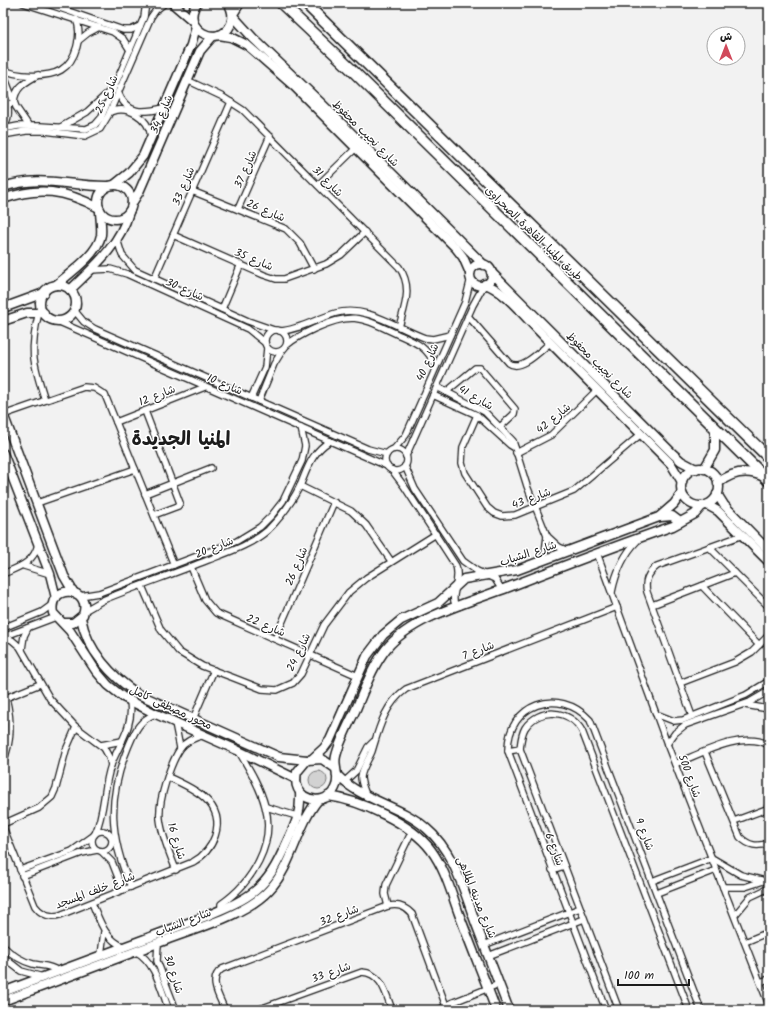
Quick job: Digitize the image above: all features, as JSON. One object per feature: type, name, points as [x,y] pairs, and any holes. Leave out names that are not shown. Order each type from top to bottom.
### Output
[{"type":"highway","name":"طريق المنيا, القاهرة الصحراوى","points":[[281,3],[352,70],[767,479]]},
{"type":"highway","name":"طريق المنيا, القاهرة الصحراوى","points":[[305,3],[769,458]]},
{"type":"street","points":[[23,3],[45,5],[114,30],[123,39],[130,50]]},
{"type":"street","name":"شارع 25","points":[[3,128],[29,126],[61,127],[85,136],[97,131],[104,123],[110,112],[118,92],[143,26],[146,3]]},
{"type":"street","name":"شارع 25","points":[[3,135],[33,131],[76,132],[89,129],[97,123],[130,50],[143,26],[153,13],[165,3]]},
{"type":"street","points":[[172,3],[195,24]]},
{"type":"street","name":"شارع 34","points":[[111,186],[125,177],[138,164],[191,45],[195,24],[193,10],[197,3]]},
{"type":"street","points":[[228,3],[233,15]]},
{"type":"street","points":[[233,15],[240,3]]},
{"type":"street","points":[[45,5],[76,19],[99,27],[114,30],[127,30],[143,26]]},
{"type":"street","name":"شارع 34","points":[[132,203],[139,192],[202,47],[216,35],[229,28],[233,15]]},
{"type":"street","name":"شارع نجيب محفوظ","points":[[233,15],[250,42],[356,148],[453,240],[484,265]]},
{"type":"street","points":[[3,69],[17,75],[38,75],[55,73],[65,67],[78,41],[79,30],[76,19]]},
{"type":"street","name":"شارع نجيب محفوظ","points":[[195,24],[203,34],[231,37],[250,42],[323,105],[453,240],[463,257],[470,275]]},
{"type":"street","points":[[78,41],[99,27]]},
{"type":"street","points":[[3,73],[11,104]]},
{"type":"street","points":[[3,128],[18,89],[38,75]]},
{"type":"street","name":"شارع 31","points":[[187,80],[231,102],[250,116],[399,267],[406,279],[407,299],[399,327]]},
{"type":"street","points":[[61,127],[93,107],[114,86]]},
{"type":"street","points":[[3,91],[11,104],[29,126]]},
{"type":"street","points":[[118,92],[124,103],[144,121],[151,136]]},
{"type":"street","name":"شارع 33","points":[[154,279],[231,102]]},
{"type":"street","points":[[110,112],[122,109],[146,112],[164,108]]},
{"type":"street","name":"شارع 37","points":[[238,209],[270,136]]},
{"type":"street","points":[[318,185],[356,148]]},
{"type":"street","points":[[3,187],[36,180],[84,186],[111,186],[127,190],[132,203],[123,228],[117,239],[91,270],[70,290]]},
{"type":"street","points":[[3,308],[44,293],[51,286],[56,285],[92,253],[98,244],[102,230],[99,209],[100,195],[111,186]]},
{"type":"street","name":"شارع 26","points":[[192,191],[278,225],[291,233],[300,243],[314,269]]},
{"type":"street","points":[[3,199],[28,192],[58,192],[78,198],[99,209],[103,215],[114,219],[124,216],[129,212]]},
{"type":"street","name":"شارع 35","points":[[173,235],[280,279],[289,278],[314,269],[336,258],[365,232]]},
{"type":"street","name":"شارع 30","points":[[117,239],[122,254],[132,267],[154,279],[251,322],[277,331]]},
{"type":"street","points":[[222,309],[241,264]]},
{"type":"street","points":[[477,265],[484,265],[491,272],[490,279],[485,285],[476,284],[470,275],[477,265]]},
{"type":"street","points":[[127,274],[132,267]]},
{"type":"street","name":"شارع 30","points":[[91,270],[110,270],[127,274],[248,329],[266,345]]},
{"type":"street","name":"شارع نجيب محفوظ","points":[[491,272],[550,343],[641,434],[674,461],[700,469]]},
{"type":"street","name":"شارع 40","points":[[394,450],[403,439],[465,302],[470,275]]},
{"type":"street","points":[[3,321],[27,313],[41,313],[55,320],[67,318],[74,310],[76,301],[70,290],[56,285]]},
{"type":"street","name":"شارع نجيب محفوظ","points":[[485,285],[493,287],[509,295],[674,461],[682,482]]},
{"type":"street","name":"شارع 40","points":[[406,456],[473,305],[485,285]]},
{"type":"street","points":[[44,293],[41,303],[41,313],[33,336],[32,352],[45,400]]},
{"type":"street","points":[[465,302],[473,305]]},
{"type":"street","name":"شارع 10","points":[[74,310],[84,322],[95,329],[364,448],[387,454]]},
{"type":"street","points":[[251,398],[265,367],[268,333],[304,325],[345,312],[360,312],[415,342],[427,351],[436,366]]},
{"type":"street","points":[[468,316],[513,366],[521,365],[550,343]]},
{"type":"street","points":[[259,401],[274,364],[287,345],[307,332],[340,318],[369,318],[433,339],[450,335]]},
{"type":"street","name":"شارع 10","points":[[55,320],[389,468],[406,488],[456,566],[458,574],[453,599],[455,604],[460,606]]},
{"type":"street","points":[[248,329],[251,322]]},
{"type":"street","points":[[304,325],[307,332]]},
{"type":"street","points":[[277,331],[286,336],[287,345]]},
{"type":"street","points":[[415,342],[419,335]]},
{"type":"street","points":[[266,345],[274,352],[282,351]]},
{"type":"street","points":[[446,392],[475,368],[480,368],[515,409],[514,414],[500,427]]},
{"type":"street","points":[[213,390],[216,383]]},
{"type":"street","points":[[3,452],[50,574],[54,601],[52,609],[56,617],[63,623],[73,623],[83,614],[84,603],[64,576],[3,415],[84,387],[94,388],[104,396],[174,565]]},
{"type":"street","name":"شارع 12","points":[[116,422],[205,387]]},
{"type":"street","name":"شارع 41","points":[[437,388],[479,408],[513,441],[535,507],[547,536],[559,547],[568,551]]},
{"type":"street","name":"شارع 42","points":[[515,450],[550,435],[597,390]]},
{"type":"street","name":"شارع 41","points":[[433,395],[477,415],[515,450]]},
{"type":"street","points":[[145,411],[180,504],[154,515]]},
{"type":"street","name":"شارع 43","points":[[477,415],[462,452],[462,463],[465,473],[487,507],[494,513],[502,516],[511,516],[579,488],[641,434]]},
{"type":"street","points":[[412,420],[420,424]]},
{"type":"street","name":"شارع 20","points":[[77,594],[99,593],[216,549],[245,537],[260,527],[272,515],[288,492],[304,452],[304,440],[301,428]]},
{"type":"street","points":[[715,428],[715,450],[700,469],[686,475],[682,482],[682,493],[684,497],[692,504],[704,505],[729,515],[769,550]]},
{"type":"street","name":"شارع 20","points":[[83,614],[103,600],[250,543],[267,531],[288,506],[300,486],[313,456],[330,441]]},
{"type":"street","points":[[360,455],[364,448]]},
{"type":"street","points":[[405,466],[399,470],[389,468],[385,460],[387,454],[394,450],[402,452],[406,456],[405,466],[412,485],[463,561],[472,568],[497,581],[502,590]]},
{"type":"street","points":[[304,452],[313,456]]},
{"type":"street","points":[[145,494],[211,468]]},
{"type":"street","points":[[11,473],[23,469]]},
{"type":"street","points":[[37,503],[135,469]]},
{"type":"street","points":[[700,469],[712,473],[718,483],[718,494],[729,515],[742,535],[769,562]]},
{"type":"street","points":[[718,483],[730,476],[743,472],[752,473],[767,479]]},
{"type":"street","points":[[406,488],[412,485]]},
{"type":"street","points":[[300,486],[351,511],[366,525],[391,561]]},
{"type":"street","name":"شارع الشباب","points":[[309,759],[320,752],[330,740],[371,650],[391,627],[407,616],[438,603],[457,584],[468,577],[506,573],[542,561],[659,516],[674,504],[682,493]]},
{"type":"street","points":[[336,772],[327,761],[309,759],[299,767],[296,779],[300,792],[308,798],[318,800],[328,796],[335,789],[336,772],[336,756],[343,737],[374,667],[386,650],[398,637],[415,625],[460,606],[680,522],[695,514],[718,494]]},
{"type":"street","name":"شارع 26","points":[[275,639],[334,502]]},
{"type":"street","points":[[659,516],[672,516],[680,522]]},
{"type":"street","name":"شارع 24","points":[[142,586],[156,621],[166,638],[186,657],[262,689],[277,690],[288,686],[297,679],[324,625],[342,600],[366,578],[436,534]]},
{"type":"street","points":[[692,716],[646,586],[648,574],[652,570],[742,535]]},
{"type":"street","points":[[542,561],[547,536]]},
{"type":"street","points":[[612,592],[624,557],[641,537]]},
{"type":"street","points":[[3,574],[24,566],[34,556],[38,544]]},
{"type":"street","points":[[709,547],[769,607]]},
{"type":"street","points":[[216,549],[218,556]]},
{"type":"street","name":"شارع 500","points":[[597,553],[667,744],[769,1005]]},
{"type":"street","points":[[456,566],[463,561]]},
{"type":"street","points":[[24,566],[50,574]]},
{"type":"street","name":"شارع 22","points":[[191,567],[202,596],[211,609],[221,616],[358,676]]},
{"type":"street","points":[[506,573],[511,579],[530,579]]},
{"type":"street","points":[[652,605],[735,573]]},
{"type":"street","points":[[702,586],[759,645]]},
{"type":"street","points":[[3,628],[42,612],[66,592],[77,594]]},
{"type":"street","points":[[438,603],[444,607],[443,613]]},
{"type":"street","name":"شارع 7","points":[[366,795],[362,777],[373,742],[389,706],[396,697],[406,689],[617,607]]},
{"type":"street","name":"محور مصطفى كامل","points":[[83,614],[86,635],[105,665],[125,685],[146,698],[279,757],[309,759]]},
{"type":"street","points":[[3,637],[56,617]]},
{"type":"street","name":"محور مصطفى كامل","points":[[63,623],[96,671],[108,685],[130,702],[238,750],[296,779]]},
{"type":"street","points":[[22,649],[24,636],[28,628]]},
{"type":"street","points":[[680,683],[735,662],[759,645],[769,635]]},
{"type":"street","points":[[3,637],[15,642],[22,649],[40,684],[56,706],[76,727],[101,745],[108,754],[111,765]]},
{"type":"street","points":[[193,719],[214,670]]},
{"type":"street","points":[[667,744],[681,724],[692,716],[757,689],[769,681]]},
{"type":"street","points":[[3,762],[8,750],[11,732],[10,715],[5,699],[40,684]]},
{"type":"street","points":[[656,714],[681,724],[750,702],[769,691]]},
{"type":"street","points":[[141,708],[146,698]]},
{"type":"street","points":[[123,890],[112,862],[92,844],[101,818],[104,793],[111,765],[130,725],[130,702]]},
{"type":"street","name":"شارع 9","points":[[538,704],[560,702],[572,705],[582,711],[590,720],[701,1010]]},
{"type":"street","points":[[508,751],[520,749],[521,738],[525,728],[533,720],[542,715],[538,704]]},
{"type":"street","name":"شارع 6","points":[[538,704],[522,714],[515,721],[508,740],[508,751],[572,924],[606,1010]]},
{"type":"street","points":[[740,704],[769,709]]},
{"type":"street","name":"شارع 9","points":[[542,715],[558,713],[570,718],[579,726],[689,1010]]},
{"type":"street","points":[[131,887],[120,862],[114,843],[114,797],[116,784],[127,749],[136,728],[144,719],[156,714]]},
{"type":"street","points":[[175,723],[180,748],[194,738],[204,735]]},
{"type":"street","points":[[130,725],[136,728]]},
{"type":"street","name":"شارع خلف المسجد","points":[[76,727],[66,750],[56,788],[52,797],[39,808],[3,825],[35,906],[44,914],[56,916],[176,870]]},
{"type":"street","points":[[330,740],[334,744],[343,737]]},
{"type":"street","points":[[675,764],[736,741],[757,740],[769,745]]},
{"type":"street","points":[[101,745],[122,741]]},
{"type":"street","name":"شارع 7","points":[[344,782],[356,771],[368,747],[373,742]]},
{"type":"street","name":"شارع 16","points":[[168,777],[186,785],[206,798],[213,806],[217,823],[213,841],[205,854],[193,862],[176,870],[160,821],[161,798],[168,777],[180,748]]},
{"type":"street","name":"شارع 6","points":[[520,749],[619,1010]]},
{"type":"street","points":[[220,910],[221,904],[234,895],[248,880],[259,859],[267,832],[266,807],[238,750]]},
{"type":"street","points":[[705,752],[740,836],[745,841],[756,846],[769,843]]},
{"type":"street","points":[[279,757],[286,765],[282,772]]},
{"type":"street","name":"شارع مدينه الملاهى","points":[[336,772],[344,782],[366,795],[417,820],[428,829],[445,850],[456,872],[509,1010]]},
{"type":"street","name":"شارع الشباب","points":[[3,1001],[101,956],[124,947],[244,909],[264,896],[282,872],[303,817],[300,792]]},
{"type":"street","name":"شارع مدينه الملاهى","points":[[328,796],[343,799],[399,822],[425,843],[440,864],[496,1010]]},
{"type":"street","name":"شارع الشباب","points":[[3,992],[43,977],[59,975],[158,943],[178,931],[243,900],[265,882],[279,862],[303,817],[318,800]]},
{"type":"street","points":[[610,805],[617,805],[621,800]]},
{"type":"street","points":[[383,815],[388,805]]},
{"type":"street","points":[[266,807],[303,817]]},
{"type":"street","points":[[734,821],[769,808]]},
{"type":"street","points":[[108,834],[113,824]]},
{"type":"street","points":[[412,831],[386,885],[385,894],[388,906],[401,906],[412,914],[446,1006]]},
{"type":"street","points":[[21,873],[72,851],[94,835],[103,832],[108,834],[114,843]]},
{"type":"street","points":[[626,846],[631,841],[637,842]]},
{"type":"street","points":[[21,873],[82,853],[107,850],[114,843]]},
{"type":"street","points":[[652,881],[712,858],[741,875],[767,880]]},
{"type":"street","points":[[552,870],[564,866]]},
{"type":"street","points":[[657,893],[716,870]]},
{"type":"street","points":[[723,887],[745,888],[767,880]]},
{"type":"street","points":[[735,915],[750,897],[769,888]]},
{"type":"street","points":[[92,903],[104,932],[115,942],[124,947]]},
{"type":"street","name":"شارع 32","points":[[225,1010],[214,984],[216,974],[222,969],[388,906]]},
{"type":"street","points":[[473,950],[580,908]]},
{"type":"street","points":[[477,961],[584,919]]},
{"type":"street","points":[[101,956],[104,932]]},
{"type":"street","points":[[745,942],[769,932]]},
{"type":"street","name":"شارع 30","points":[[158,943],[156,957],[176,1010]]},
{"type":"street","points":[[3,946],[13,955],[25,962],[51,967],[59,975]]},
{"type":"street","name":"شارع 30","points":[[136,951],[148,961],[155,974],[169,1010]]},
{"type":"street","points":[[3,957],[21,971],[43,977]]},
{"type":"street","points":[[155,974],[161,972]]},
{"type":"street","name":"شارع 33","points":[[257,1010],[362,972],[370,973],[381,981],[392,1010]]},
{"type":"street","points":[[760,982],[769,979]]},
{"type":"street","points":[[439,1010],[499,984]]},
{"type":"shaded area","points":[[314,771],[322,771],[327,776],[325,787],[322,789],[314,789],[309,784],[309,776]]},
{"type":"district","name":"المنيا الجديدة","points":[[181,438]]}]
